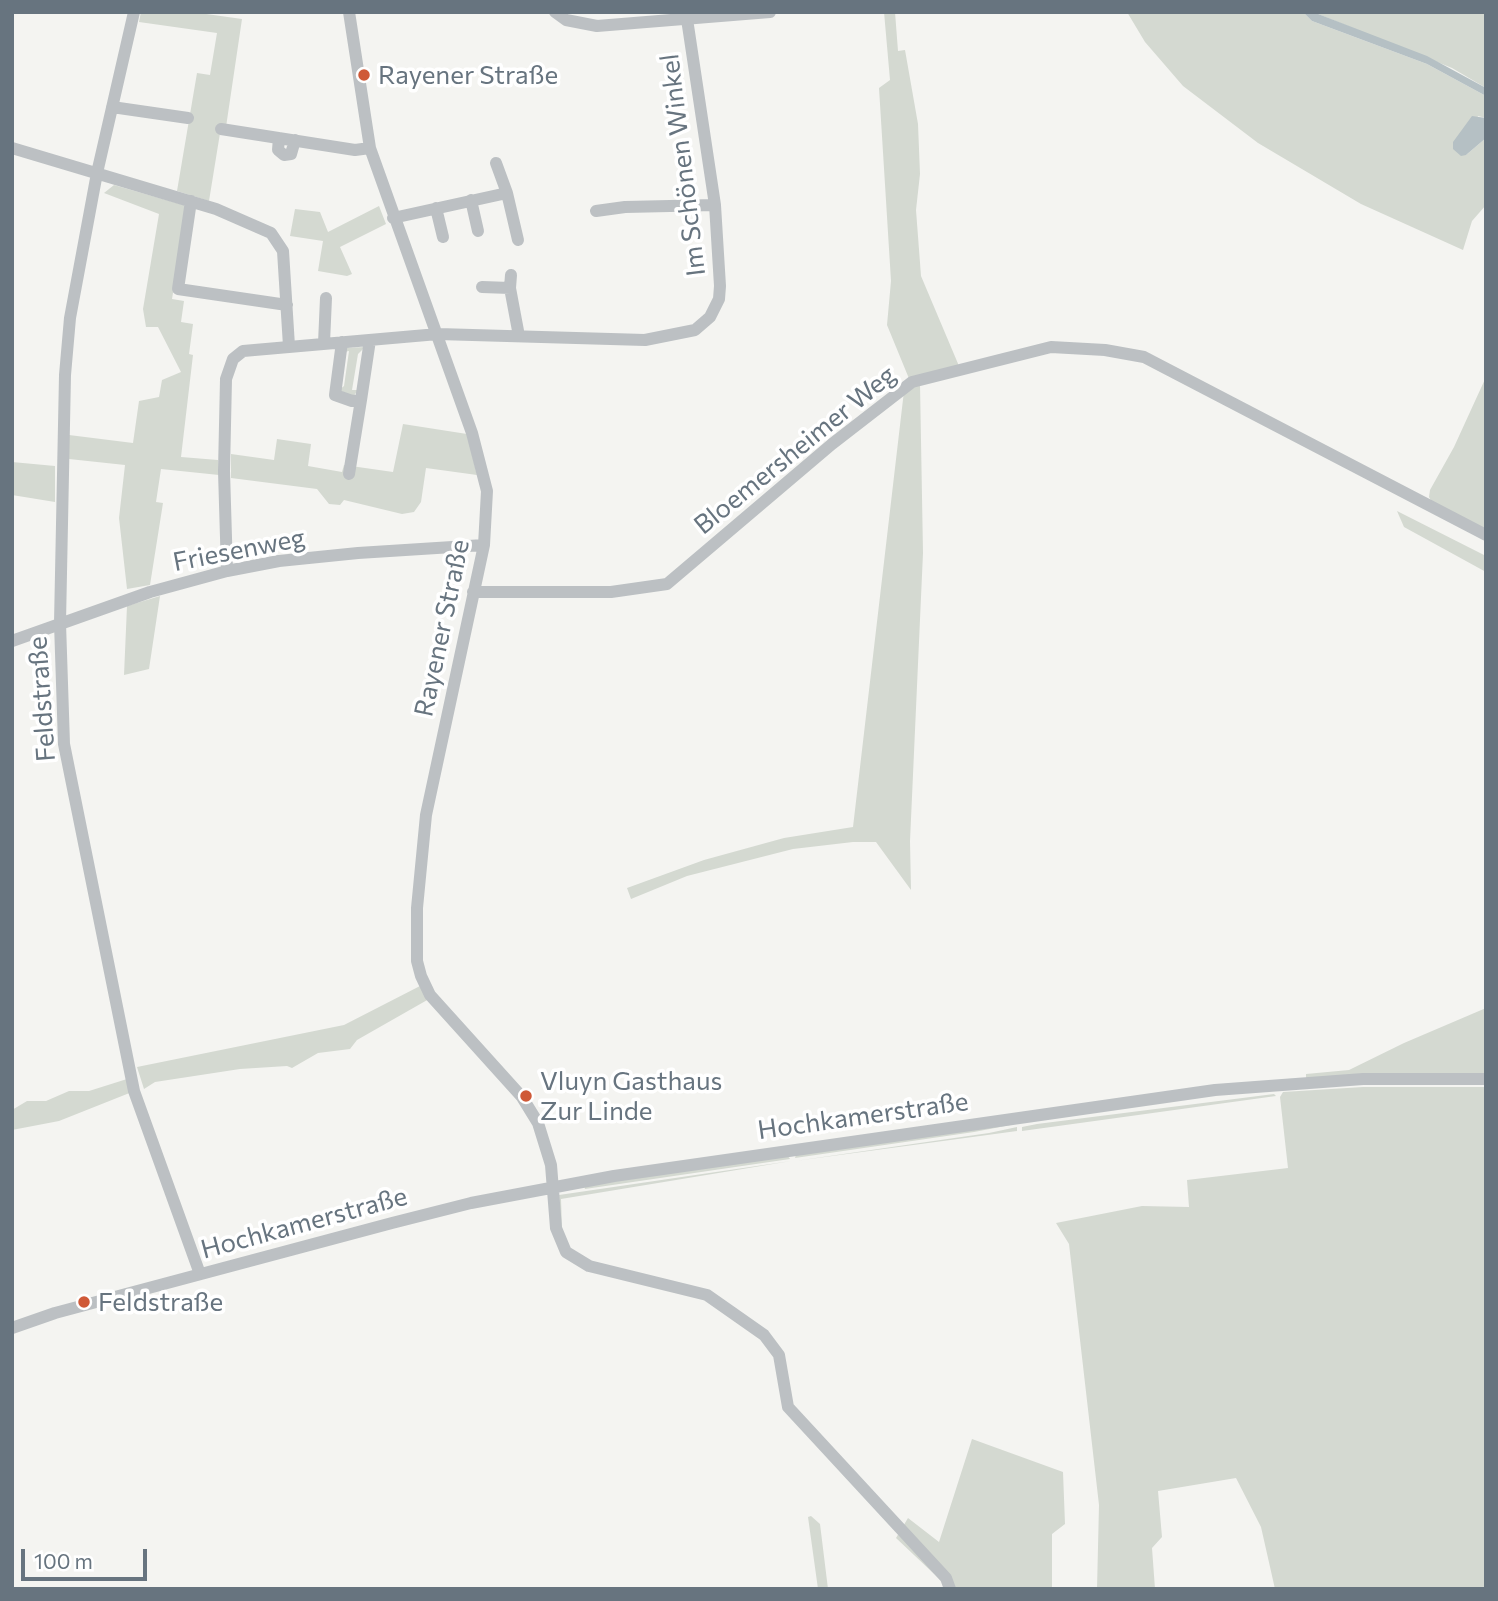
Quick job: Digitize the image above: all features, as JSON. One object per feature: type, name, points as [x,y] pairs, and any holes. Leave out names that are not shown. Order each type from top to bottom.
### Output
[{"type":"street","name":"Feldstraße","points":[[134,12],[97,173],[71,310],[65,376],[60,623],[64,744],[129,1068],[158,1163],[200,1274]]},
{"type":"street","name":"Rayener Straße","points":[[349,12],[370,148],[393,218],[438,334],[484,476],[487,505],[484,545],[426,815],[417,908],[417,961],[430,995],[529,1107],[545,1138],[558,1238],[571,1256],[589,1265],[707,1294],[774,1344],[779,1355],[788,1407],[946,1578],[950,1589]]},
{"type":"street","points":[[555,12],[585,26],[769,12]]},
{"type":"street","name":"Im Schönen Winkel","points":[[227,571],[224,471],[226,379],[233,359],[243,351],[438,334],[645,340],[695,330],[710,317],[719,299],[715,205],[687,19]]},
{"type":"street","points":[[112,107],[188,118]]},
{"type":"street","points":[[221,129],[279,138],[278,150],[284,155],[291,154],[295,140],[355,150],[370,148]]},
{"type":"street","points":[[12,148],[191,201],[262,229],[282,245],[289,346]]},
{"type":"street","points":[[496,163],[507,193],[518,240]]},
{"type":"street","points":[[393,218],[507,193]]},
{"type":"street","points":[[191,201],[178,289],[287,305]]},
{"type":"street","points":[[471,201],[478,231]]},
{"type":"street","points":[[596,212],[625,207],[715,205]]},
{"type":"street","points":[[436,208],[443,237]]},
{"type":"street","points":[[482,288],[510,282],[519,335]]},
{"type":"street","points":[[324,343],[326,298]]},
{"type":"street","points":[[349,474],[370,340]]},
{"type":"street","points":[[342,342],[335,395],[341,399],[361,400]]},
{"type":"street","name":"Bloemersheimer Weg","points":[[473,592],[611,592],[667,584],[832,444],[912,382],[1051,347],[1105,350],[1144,358],[1486,535]]},
{"type":"street","name":"Friesenweg","points":[[12,641],[150,592],[227,571],[358,553],[484,545]]},
{"type":"street","name":"Hochkamerstraße","points":[[12,1328],[200,1274],[471,1203],[648,1170],[1215,1090],[1353,1079],[1486,1079]]},
{"type":"shaded area","points":[[141,12],[192,12],[242,19],[226,127],[221,127],[209,201],[177,191],[197,73],[210,75],[217,33],[139,22]]},
{"type":"shaded area","points":[[884,12],[895,12],[898,51],[905,50],[918,124],[920,174],[916,210],[921,276],[959,366],[910,381],[887,325],[891,281],[879,88],[890,80]]},
{"type":"shaded area","points":[[1127,12],[1303,12],[1312,21],[1427,64],[1486,96],[1486,118],[1478,116],[1466,155],[1486,138],[1486,205],[1472,221],[1463,250],[1361,204],[1258,143],[1183,86],[1145,42]]},
{"type":"shaded area","points":[[1303,12],[1313,12],[1427,56],[1486,88],[1486,96],[1427,64],[1312,21]]},
{"type":"shaded area","points":[[1313,12],[1486,12],[1486,88],[1452,68]]},
{"type":"shaded area","points":[[1472,116],[1486,118],[1486,138],[1466,155],[1461,156],[1453,149],[1453,142]]},
{"type":"shaded area","points":[[114,185],[187,206],[172,299],[184,301],[181,322],[193,324],[189,354],[193,355],[181,457],[218,460],[219,475],[161,469],[156,502],[163,503],[150,585],[127,589],[119,518],[125,465],[69,459],[69,435],[133,443],[139,401],[159,397],[162,380],[181,372],[158,327],[146,327],[143,309],[159,214],[104,193]]},
{"type":"shaded area","points":[[379,206],[386,224],[340,247],[352,274],[347,276],[318,271],[323,241],[290,236],[295,209],[320,212],[328,232]]},
{"type":"shaded area","points":[[365,347],[358,354],[352,390],[358,390],[353,397],[339,390],[344,386],[349,351],[344,352],[344,348]]},
{"type":"shaded area","points":[[1486,377],[1486,533],[1434,506],[1429,497],[1430,490],[1454,447]]},
{"type":"shaded area","points":[[920,384],[923,553],[910,841],[911,890],[876,842],[853,842],[793,849],[687,876],[631,899],[627,888],[704,860],[784,838],[853,827],[904,391]]},
{"type":"shaded area","points":[[403,424],[467,434],[477,475],[426,468],[421,502],[414,512],[402,514],[344,500],[340,505],[329,504],[317,489],[231,478],[231,454],[274,460],[277,439],[311,444],[308,466],[342,472],[344,465],[393,472]]},
{"type":"shaded area","points":[[12,462],[55,466],[55,502],[12,495]]},
{"type":"shaded area","points":[[1397,511],[1486,556],[1486,572],[1404,527]]},
{"type":"shaded area","points":[[160,596],[149,669],[124,675],[127,606]]},
{"type":"shaded area","points":[[420,986],[429,999],[357,1040],[350,1049],[318,1053],[292,1068],[240,1069],[155,1082],[144,1089],[137,1067],[344,1025]]},
{"type":"shaded area","points":[[1486,1008],[1486,1074],[1306,1078],[1306,1074],[1349,1070]]},
{"type":"shaded area","points":[[127,1079],[132,1092],[59,1121],[12,1130],[12,1110],[27,1101],[46,1101],[69,1091],[89,1091]]},
{"type":"shaded area","points":[[1363,1087],[1486,1087],[1486,1589],[1275,1589],[1261,1527],[1236,1478],[1158,1491],[1162,1537],[1152,1548],[1155,1589],[1097,1589],[1099,1505],[1069,1244],[1056,1223],[1142,1206],[1189,1207],[1187,1180],[1288,1168],[1280,1097],[1283,1092]]},
{"type":"shaded area","points":[[1274,1094],[1276,1096],[1022,1131],[1022,1127],[1037,1124]]},
{"type":"shaded area","points":[[1016,1124],[974,1132],[795,1158],[796,1155]]},
{"type":"shaded area","points":[[1017,1127],[1017,1131],[795,1161],[989,1133]]},
{"type":"shaded area","points":[[788,1156],[790,1159],[585,1189],[584,1185]]},
{"type":"shaded area","points":[[791,1161],[561,1199],[562,1229],[569,1247],[583,1259],[617,1268],[578,1259],[569,1251],[561,1235],[559,1195]]},
{"type":"shaded area","points":[[972,1439],[1063,1472],[1065,1524],[1052,1534],[1052,1589],[950,1589],[896,1538],[908,1518],[939,1542]]},
{"type":"shaded area","points":[[811,1516],[820,1524],[828,1589],[818,1589],[808,1517]]},
{"type":"place","name":"Rayener Straße","points":[[364,75]]},
{"type":"place","name":"Vluyn Gasthaus Zur Linde","points":[[526,1096]]},
{"type":"place","name":"Feldstraße","points":[[84,1302]]}]
